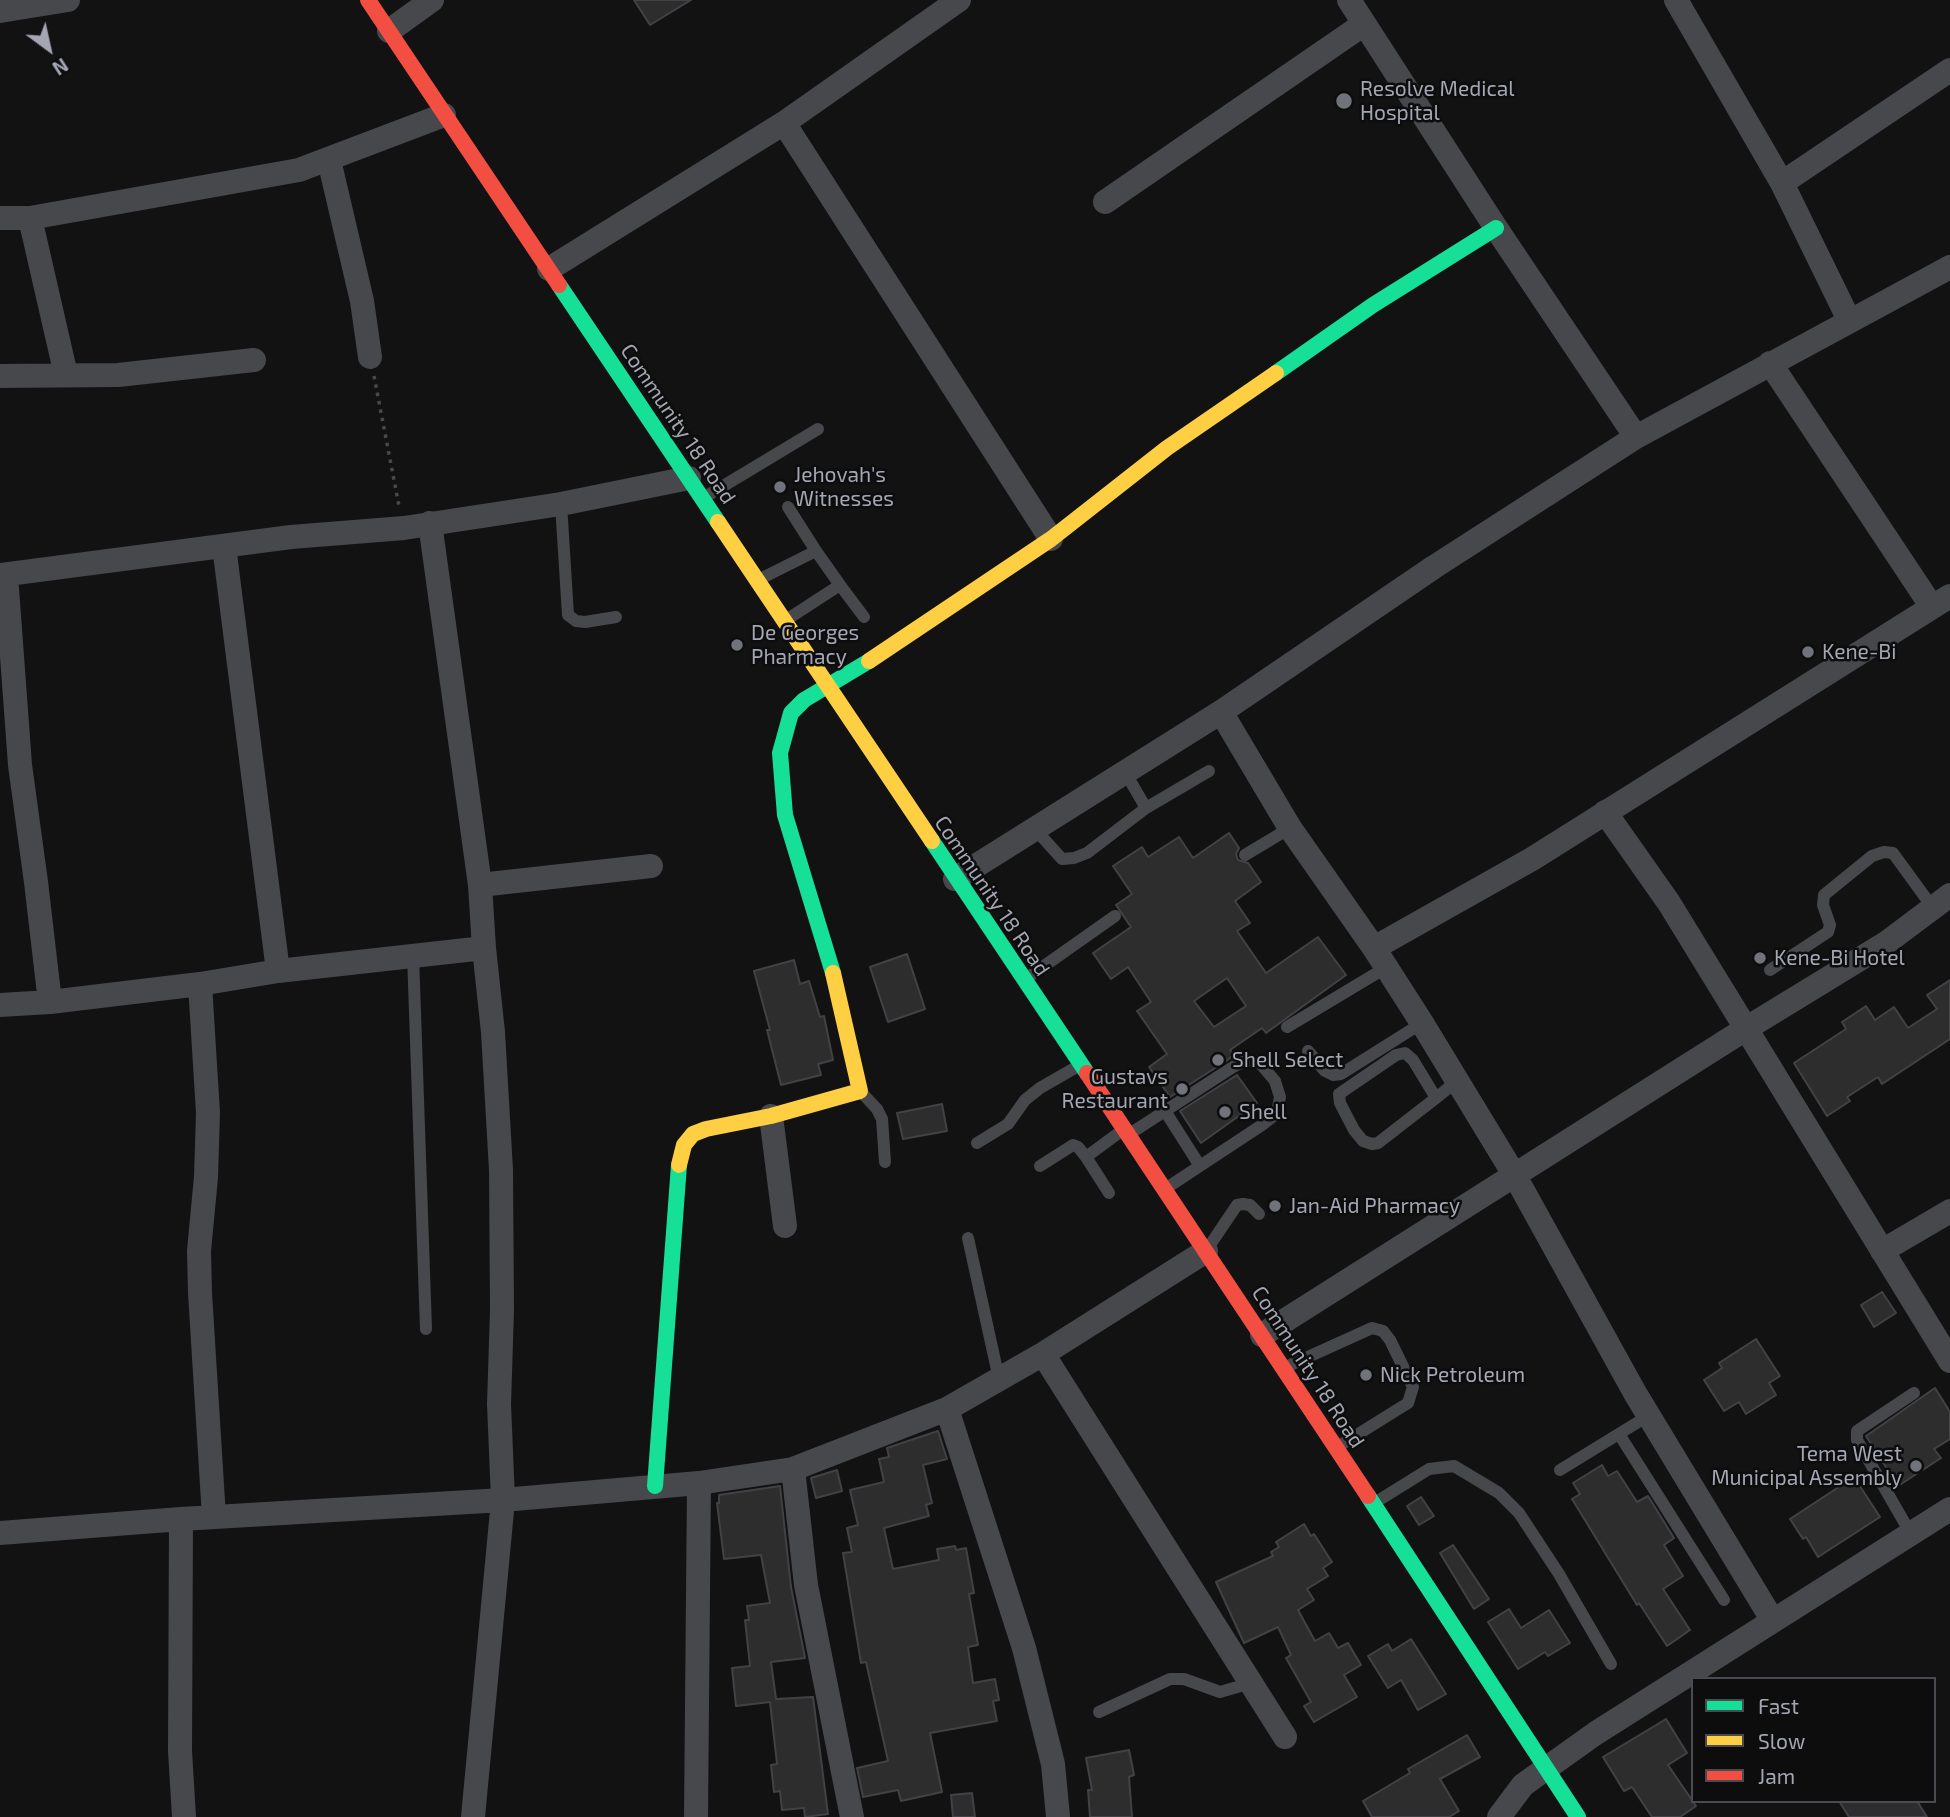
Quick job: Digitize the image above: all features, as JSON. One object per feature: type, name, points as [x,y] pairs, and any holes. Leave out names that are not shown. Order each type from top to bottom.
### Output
[{"type":"main road","name":"Community 18 Road","points":[[368,0],[1337,1447],[1578,1817]]},
{"type":"main road","points":[[654,1486],[675,1210],[684,1145],[693,1134],[860,1091],[830,960],[785,815],[780,753],[790,713],[804,700],[829,687],[948,610],[1051,539],[1167,448],[1373,305],[1496,228]]},
{"type":"street","points":[[0,10],[68,0]]},
{"type":"street","points":[[389,31],[432,0]]},
{"type":"street","points":[[549,269],[784,123],[959,0]]},
{"type":"street","points":[[1349,0],[1496,228],[1636,437]]},
{"type":"street","points":[[1676,0],[1782,183],[1849,320]]},
{"type":"street","points":[[1105,202],[1364,24]]},
{"type":"street","points":[[1782,183],[1950,70]]},
{"type":"street","points":[[0,218],[30,218],[299,170],[444,115]]},
{"type":"street","points":[[784,123],[1051,539]]},
{"type":"street","points":[[329,160],[362,300],[370,357]]},
{"type":"street","points":[[30,218],[66,374]]},
{"type":"street","points":[[955,879],[1221,712],[1423,575],[1636,437],[1950,267]]},
{"type":"street","points":[[0,376],[118,375],[254,360]]},
{"type":"street","points":[[1381,958],[1474,894],[1783,703],[1941,601],[1770,363]]},
{"type":"street","points":[[50,1002],[20,765],[3,575],[290,537],[404,528],[561,504],[696,488]]},
{"type":"street","points":[[430,523],[480,885],[493,1032],[501,1170],[502,1310],[499,1404],[503,1500],[473,1817]]},
{"type":"street","points":[[224,546],[278,971]]},
{"type":"street","points":[[1221,712],[1290,828],[1381,958],[1422,1023],[1514,1176],[1648,1416],[1773,1621]]},
{"type":"street","points":[[1605,812],[1669,903],[1950,1361]]},
{"type":"street","points":[[480,885],[651,866]]},
{"type":"street","points":[[1262,1335],[1886,943],[1941,902]]},
{"type":"street","points":[[0,1005],[50,1002],[200,984],[278,971],[484,948]]},
{"type":"street","points":[[200,984],[208,1113],[206,1177],[199,1251],[200,1293],[214,1517]]},
{"type":"street","points":[[771,1116],[785,1226]]},
{"type":"street","points":[[1882,1251],[1950,1211]]},
{"type":"street","points":[[0,1533],[181,1519],[503,1500],[699,1483],[793,1469],[947,1409],[1043,1354],[1206,1251]]},
{"type":"street","points":[[1043,1354],[1285,1738]]},
{"type":"street","points":[[947,1409],[1024,1648],[1053,1764],[1058,1817]]},
{"type":"street","points":[[793,1469],[806,1585],[852,1817]]},
{"type":"street","points":[[696,1817],[699,1483]]},
{"type":"street","points":[[1700,1673],[1773,1621],[1950,1509]]},
{"type":"street","points":[[181,1519],[180,1751],[184,1817]]},
{"type":"street","points":[[1499,1817],[1522,1786],[1596,1733],[1691,1678]]},
{"type":"lane","points":[[696,488],[818,429]]},
{"type":"lane","points":[[561,504],[568,615],[576,621],[585,622],[616,617]]},
{"type":"lane","points":[[788,507],[864,617]]},
{"type":"lane","points":[[758,580],[816,551]]},
{"type":"lane","points":[[785,620],[840,585]]},
{"type":"lane","points":[[1034,828],[1062,859],[1074,858],[1087,853],[1146,808],[1209,771]]},
{"type":"lane","points":[[1125,772],[1146,808]]},
{"type":"lane","points":[[1245,855],[1290,828]]},
{"type":"lane","points":[[1770,970],[1828,932],[1830,925],[1823,905],[1824,895],[1872,856],[1884,852],[1893,853],[1941,902]]},
{"type":"lane","points":[[1023,980],[1115,916]]},
{"type":"lane","points":[[413,955],[426,1329]]},
{"type":"lane","points":[[1287,1027],[1381,958]]},
{"type":"lane","points":[[1308,1051],[1325,1071],[1333,1076],[1422,1023]]},
{"type":"lane","points":[[1436,1098],[1405,1053],[1396,1055],[1339,1094],[1340,1103],[1354,1130],[1363,1141],[1372,1144],[1378,1143],[1436,1098],[1457,1081]]},
{"type":"lane","points":[[1086,1157],[1233,1067],[1247,1060],[1259,1062],[1275,1081],[1280,1097],[1277,1113],[1165,1189]]},
{"type":"lane","points":[[977,1143],[1008,1124],[1025,1100],[1040,1088],[1081,1065]]},
{"type":"lane","points":[[860,1091],[872,1102],[882,1119],[885,1162]]},
{"type":"lane","points":[[1165,1111],[1200,1166]]},
{"type":"lane","points":[[1040,1166],[1073,1145],[1086,1157],[1109,1193]]},
{"type":"lane","points":[[1206,1251],[1237,1205],[1250,1205],[1259,1213]]},
{"type":"lane","points":[[968,1238],[999,1379]]},
{"type":"lane","points":[[1284,1368],[1372,1328],[1383,1331],[1390,1340],[1413,1387],[1408,1403],[1337,1447]]},
{"type":"lane","points":[[1911,1534],[1857,1440],[1857,1431],[1914,1393]]},
{"type":"lane","points":[[1560,1470],[1648,1416]]},
{"type":"lane","points":[[1619,1434],[1724,1600]]},
{"type":"lane","points":[[1373,1504],[1429,1469],[1454,1466],[1499,1493],[1519,1513],[1559,1574],[1611,1664]]},
{"type":"lane","points":[[1099,1712],[1170,1679],[1184,1679],[1220,1692],[1251,1683]]},
{"type":"path","points":[[370,357],[404,528]]},
{"type":"building","points":[[634,0],[691,0],[650,25]]},
{"type":"building","points":[[1229,833],[1239,848],[1236,854],[1238,860],[1248,863],[1261,882],[1235,901],[1250,923],[1237,931],[1266,973],[1318,937],[1346,975],[1266,1033],[1262,1028],[1230,1050],[1234,1055],[1170,1097],[1149,1067],[1167,1054],[1137,1011],[1151,1002],[1128,967],[1111,979],[1093,953],[1131,927],[1116,905],[1132,894],[1113,866],[1142,847],[1148,857],[1179,837],[1193,858]],"holes":[[[1227,978],[1246,1006],[1214,1027],[1194,1001]]]},
{"type":"building","points":[[907,954],[925,1009],[888,1022],[870,967]]},
{"type":"building","points":[[794,960],[800,984],[809,981],[820,1017],[824,1016],[833,1060],[818,1064],[821,1075],[781,1085],[754,971]]},
{"type":"building","points":[[1950,980],[1950,1039],[1882,1084],[1878,1077],[1847,1097],[1850,1101],[1827,1116],[1794,1063],[1846,1029],[1842,1022],[1866,1006],[1875,1020],[1894,1007],[1908,1028],[1937,1009],[1927,995]]},
{"type":"building","points":[[1237,1075],[1257,1103],[1201,1143],[1180,1111]]},
{"type":"building","points":[[942,1104],[947,1131],[903,1139],[897,1113]]},
{"type":"building","points":[[1882,1292],[1896,1313],[1874,1327],[1861,1305]]},
{"type":"building","points":[[1756,1339],[1780,1376],[1769,1383],[1776,1395],[1746,1414],[1739,1402],[1724,1411],[1704,1380],[1722,1368],[1719,1363]]},
{"type":"building","points":[[1935,1388],[1950,1412],[1950,1439],[1934,1449],[1941,1458],[1898,1486],[1866,1436]]},
{"type":"building","points":[[938,1431],[947,1459],[923,1465],[932,1503],[926,1505],[929,1516],[884,1528],[893,1569],[939,1560],[937,1549],[955,1546],[956,1550],[966,1548],[974,1593],[969,1594],[978,1645],[968,1647],[973,1683],[995,1679],[999,1700],[993,1701],[997,1721],[930,1733],[942,1792],[901,1801],[898,1790],[863,1797],[857,1768],[888,1761],[866,1662],[861,1663],[843,1553],[852,1552],[847,1528],[858,1525],[850,1490],[884,1482],[879,1459],[889,1457],[887,1448]]},
{"type":"building","points":[[1602,1465],[1608,1476],[1617,1471],[1637,1502],[1648,1496],[1674,1538],[1664,1545],[1683,1576],[1663,1589],[1690,1630],[1667,1646],[1639,1603],[1637,1605],[1572,1499],[1580,1494],[1573,1483]]},
{"type":"building","points":[[837,1470],[842,1491],[816,1498],[811,1478]]},
{"type":"building","points":[[1854,1477],[1880,1517],[1818,1557],[1806,1537],[1803,1539],[1790,1519]]},
{"type":"building","points":[[780,1486],[791,1587],[805,1658],[771,1662],[776,1699],[813,1697],[828,1814],[805,1817],[804,1808],[782,1810],[780,1791],[774,1792],[771,1765],[777,1764],[770,1702],[736,1706],[732,1668],[750,1666],[745,1620],[749,1620],[747,1606],[770,1603],[761,1555],[724,1559],[717,1503],[719,1495]]},
{"type":"building","points":[[1421,1497],[1434,1516],[1419,1525],[1407,1506]]},
{"type":"building","points":[[1304,1524],[1311,1536],[1314,1534],[1332,1562],[1323,1568],[1328,1576],[1307,1589],[1314,1600],[1298,1610],[1315,1641],[1329,1633],[1338,1648],[1348,1643],[1361,1665],[1344,1675],[1357,1697],[1314,1722],[1304,1706],[1311,1702],[1286,1658],[1291,1655],[1278,1627],[1244,1643],[1216,1582],[1273,1556],[1271,1552],[1279,1547],[1276,1542]]},
{"type":"building","points":[[1453,1545],[1489,1599],[1474,1609],[1440,1553]]},
{"type":"building","points":[[1509,1609],[1521,1628],[1549,1610],[1570,1643],[1548,1656],[1545,1652],[1518,1669],[1488,1622]]},
{"type":"building","points":[[1411,1639],[1446,1694],[1418,1710],[1401,1680],[1388,1688],[1368,1656],[1388,1644],[1392,1651]]},
{"type":"building","points":[[1666,1719],[1687,1753],[1668,1765],[1691,1799],[1691,1803],[1696,1806],[1680,1817],[1652,1817],[1632,1787],[1624,1791],[1603,1757]]},
{"type":"building","points":[[1467,1735],[1480,1757],[1440,1779],[1459,1811],[1449,1817],[1372,1817],[1363,1801],[1410,1773],[1408,1769]]},
{"type":"building","points":[[1129,1750],[1134,1775],[1129,1777],[1132,1817],[1090,1817],[1088,1790],[1092,1790],[1086,1758]]},
{"type":"building","points":[[972,1793],[975,1817],[953,1817],[951,1795]]},
{"type":"building","points":[[1840,1803],[1918,1803],[1927,1817],[1849,1817]]},
{"type":"traffic: fast","points":[[1276,373],[1373,305],[1496,228]]},
{"type":"traffic: fast","points":[[559,285],[718,522]]},
{"type":"traffic: fast","points":[[833,973],[785,815],[780,753],[791,713],[804,700],[869,661]]},
{"type":"traffic: fast","points":[[932,841],[1087,1073]]},
{"type":"traffic: fast","points":[[655,1486],[679,1165]]},
{"type":"traffic: fast","points":[[1368,1496],[1578,1817]]},
{"type":"traffic: slow","points":[[869,661],[1051,539],[1167,448],[1276,373]]},
{"type":"traffic: slow","points":[[718,522],[932,841]]},
{"type":"traffic: slow","points":[[679,1165],[684,1145],[693,1134],[860,1091],[833,973]]},
{"type":"traffic: jam","points":[[368,0],[559,285]]},
{"type":"traffic: jam","points":[[1087,1073],[1368,1496]]},
{"type":"place","name":"Resolve Medical Hospital","points":[[1344,101]]},
{"type":"place","name":"Jehovah's Witnesses","points":[[780,487]]},
{"type":"place","name":"De Georges Pharmacy","points":[[737,645]]},
{"type":"place","name":"Kene-Bi","points":[[1808,652]]},
{"type":"place","name":"Kene-Bi Hotel","points":[[1760,958]]},
{"type":"place","name":"Shell Select","points":[[1218,1060]]},
{"type":"place","name":"Gustavs Restaurant","points":[[1182,1089]]},
{"type":"place","name":"Shell","points":[[1225,1112]]},
{"type":"place","name":"Jan-Aid Pharmacy","points":[[1275,1206]]},
{"type":"place","name":"Nick Petroleum","points":[[1366,1375]]},
{"type":"place","name":"Tema West Municipal Assembly","points":[[1916,1466]]}]
